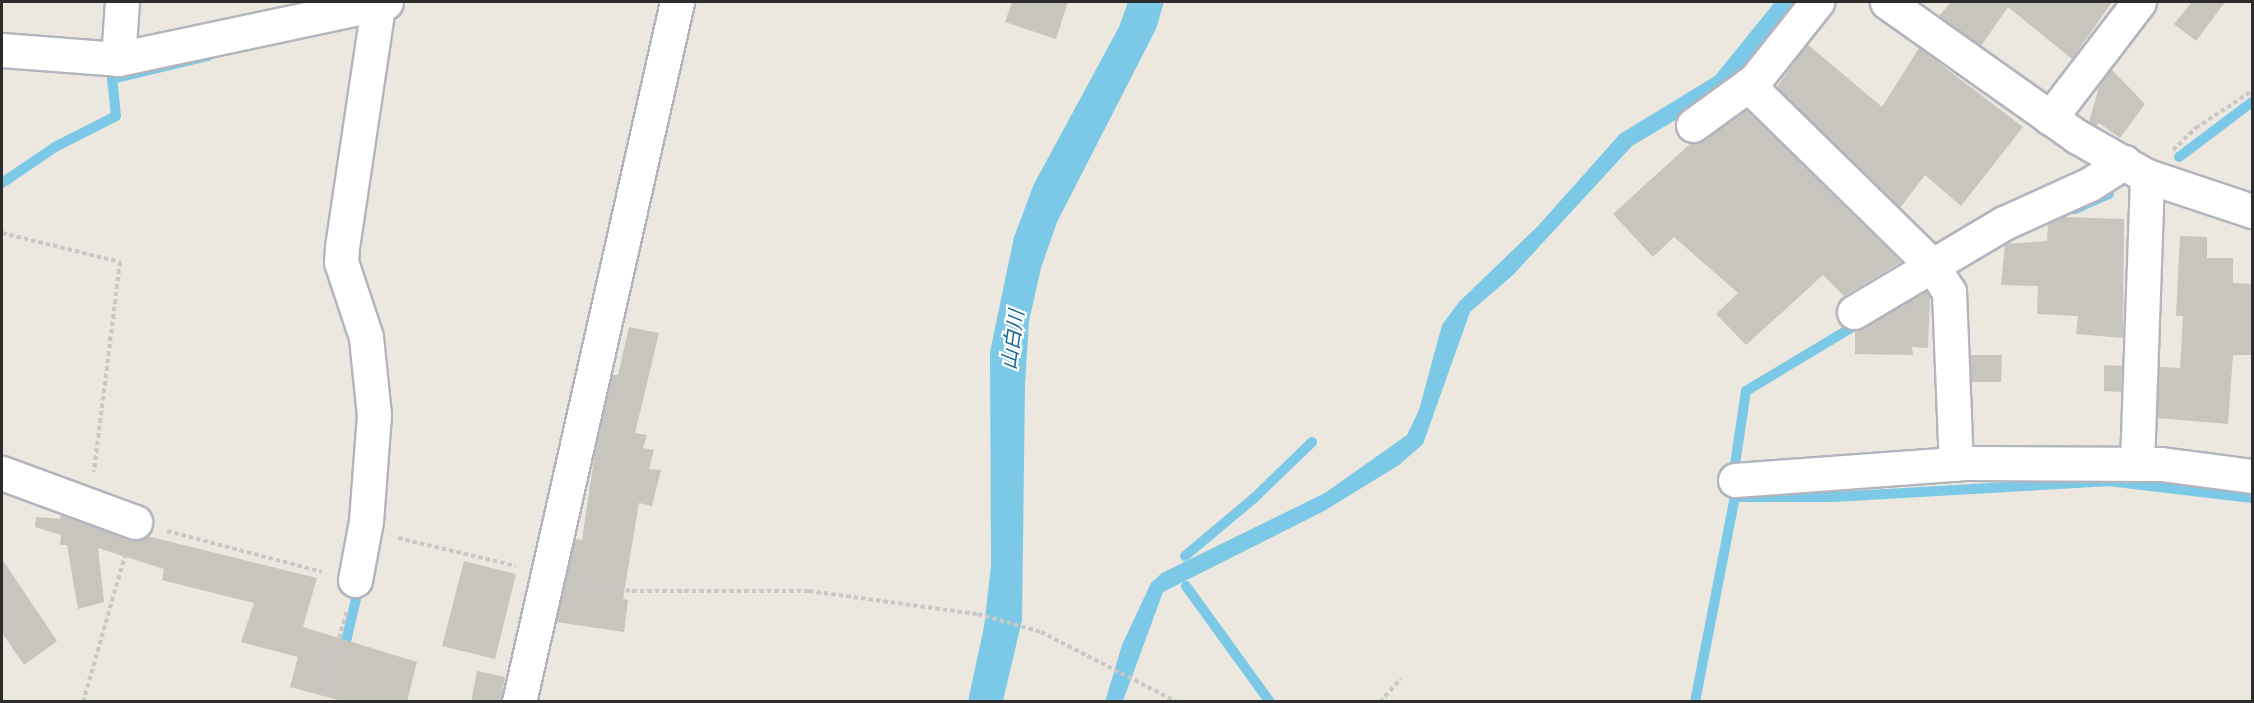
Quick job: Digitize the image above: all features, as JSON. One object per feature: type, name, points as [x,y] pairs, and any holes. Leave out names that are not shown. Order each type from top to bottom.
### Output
[{"type":"street","points":[[118,59],[122,2]]},
{"type":"street","points":[[519,702],[677,2]]},
{"type":"street","points":[[1693,125],[1748,85],[1817,2]]},
{"type":"street","points":[[1887,2],[2050,118],[2136,169],[2253,211]]},
{"type":"street","points":[[2050,118],[2139,2]]},
{"type":"street","points":[[2,50],[118,59],[382,4],[344,225],[341,262],[366,337],[374,415],[365,531],[355,580]]},
{"type":"street","points":[[1748,85],[1931,264],[1949,292],[1956,464]]},
{"type":"street","points":[[1854,312],[1931,264],[2004,223],[2090,184],[2136,169]]},
{"type":"street","points":[[2136,169],[2137,464]]},
{"type":"street","points":[[1735,480],[1956,464],[2137,464],[2253,476]]},
{"type":"street","points":[[2,473],[135,522]]},
{"type":"path","points":[[2136,169],[2253,91]]},
{"type":"path","points":[[2,233],[120,262],[89,506]]},
{"type":"path","points":[[83,702],[135,522],[355,580],[323,696]]},
{"type":"path","points":[[365,531],[548,576],[632,591],[810,591],[978,614],[1041,632],[1178,702]]},
{"type":"path","points":[[1380,702],[1401,679]]},
{"type":"water","name":"山白川","points":[[1128,2],[1164,2],[1156,29],[1057,222],[1041,268],[1029,321],[1025,384],[1022,620],[1003,701],[968,701],[984,627],[991,566],[990,352],[1014,237],[1034,184],[1119,27]]},
{"type":"water","points":[[1775,2],[1796,2],[1727,89],[1632,146],[1513,275],[1470,312],[1423,444],[1399,465],[1324,511],[1163,592],[1123,701],[1105,702],[1122,645],[1151,583],[1162,573],[1325,493],[1407,435],[1419,410],[1442,325],[1459,302],[1538,226],[1620,134],[1715,76]]},
{"type":"building","points":[[1012,2],[1068,2],[1056,39],[1005,22]]},
{"type":"building","points":[[1951,2],[2112,2],[2072,59],[2008,7],[1981,46],[1939,16]]},
{"type":"building","points":[[2192,2],[2225,2],[2196,41],[2174,24]]},
{"type":"building","points":[[1807,44],[1882,107],[1919,48],[2023,127],[1961,206],[1925,175],[1900,208],[1777,87]]},
{"type":"building","points":[[2111,69],[2145,104],[2120,138],[2099,123],[2097,126],[2089,122],[2100,83]]},
{"type":"building","points":[[1746,110],[1901,262],[1844,296],[1823,275],[1746,345],[1716,314],[1738,293],[1674,237],[1653,257],[1613,214],[1691,143],[1704,140]]},
{"type":"building","points":[[2063,217],[2124,219],[2123,338],[2076,334],[2078,316],[2037,314],[2038,286],[2001,285],[2005,244],[2047,241],[2048,224]]},
{"type":"building","points":[[2180,236],[2207,237],[2207,258],[2233,258],[2233,283],[2253,284],[2253,355],[2233,355],[2228,424],[2157,418],[2159,367],[2180,368],[2183,316],[2176,316]]},
{"type":"building","points":[[1926,291],[1930,297],[1928,348],[1912,347],[1913,355],[1855,354],[1855,331]]},
{"type":"building","points":[[629,327],[659,333],[635,433],[647,435],[643,448],[654,450],[649,469],[661,470],[652,506],[639,503],[623,599],[628,600],[624,632],[556,622],[575,539],[582,540],[595,452],[612,375],[618,375]]},
{"type":"building","points":[[1970,355],[2002,355],[2001,382],[1971,382]]},
{"type":"building","points":[[2104,365],[2122,366],[2121,392],[2104,391]]},
{"type":"building","points":[[61,515],[129,540],[147,536],[317,578],[303,627],[417,662],[407,702],[346,702],[290,687],[298,657],[241,642],[254,603],[162,580],[164,569],[98,548],[104,602],[78,609],[67,545],[60,545],[61,535],[35,527],[36,517],[60,519]]},
{"type":"building","points":[[2,559],[57,641],[24,665],[2,633]]},
{"type":"building","points":[[464,561],[516,574],[495,659],[442,646]]},
{"type":"building","points":[[477,671],[505,677],[501,702],[471,702]]},
{"type":"waterway","points":[[2,183],[55,147],[116,116],[112,79],[208,56]]},
{"type":"waterway","points":[[2179,157],[2252,102]]},
{"type":"waterway","points":[[2075,209],[2109,194]]},
{"type":"waterway","points":[[1695,702],[1735,497],[1735,464],[1746,391],[1864,320]]},
{"type":"waterway","points":[[1185,556],[1253,499],[1312,442]]},
{"type":"waterway","points":[[1735,497],[1833,497],[2108,481],[2252,498]]},
{"type":"waterway","points":[[1186,586],[1270,702]]},
{"type":"waterway","points":[[343,654],[357,595]]}]
